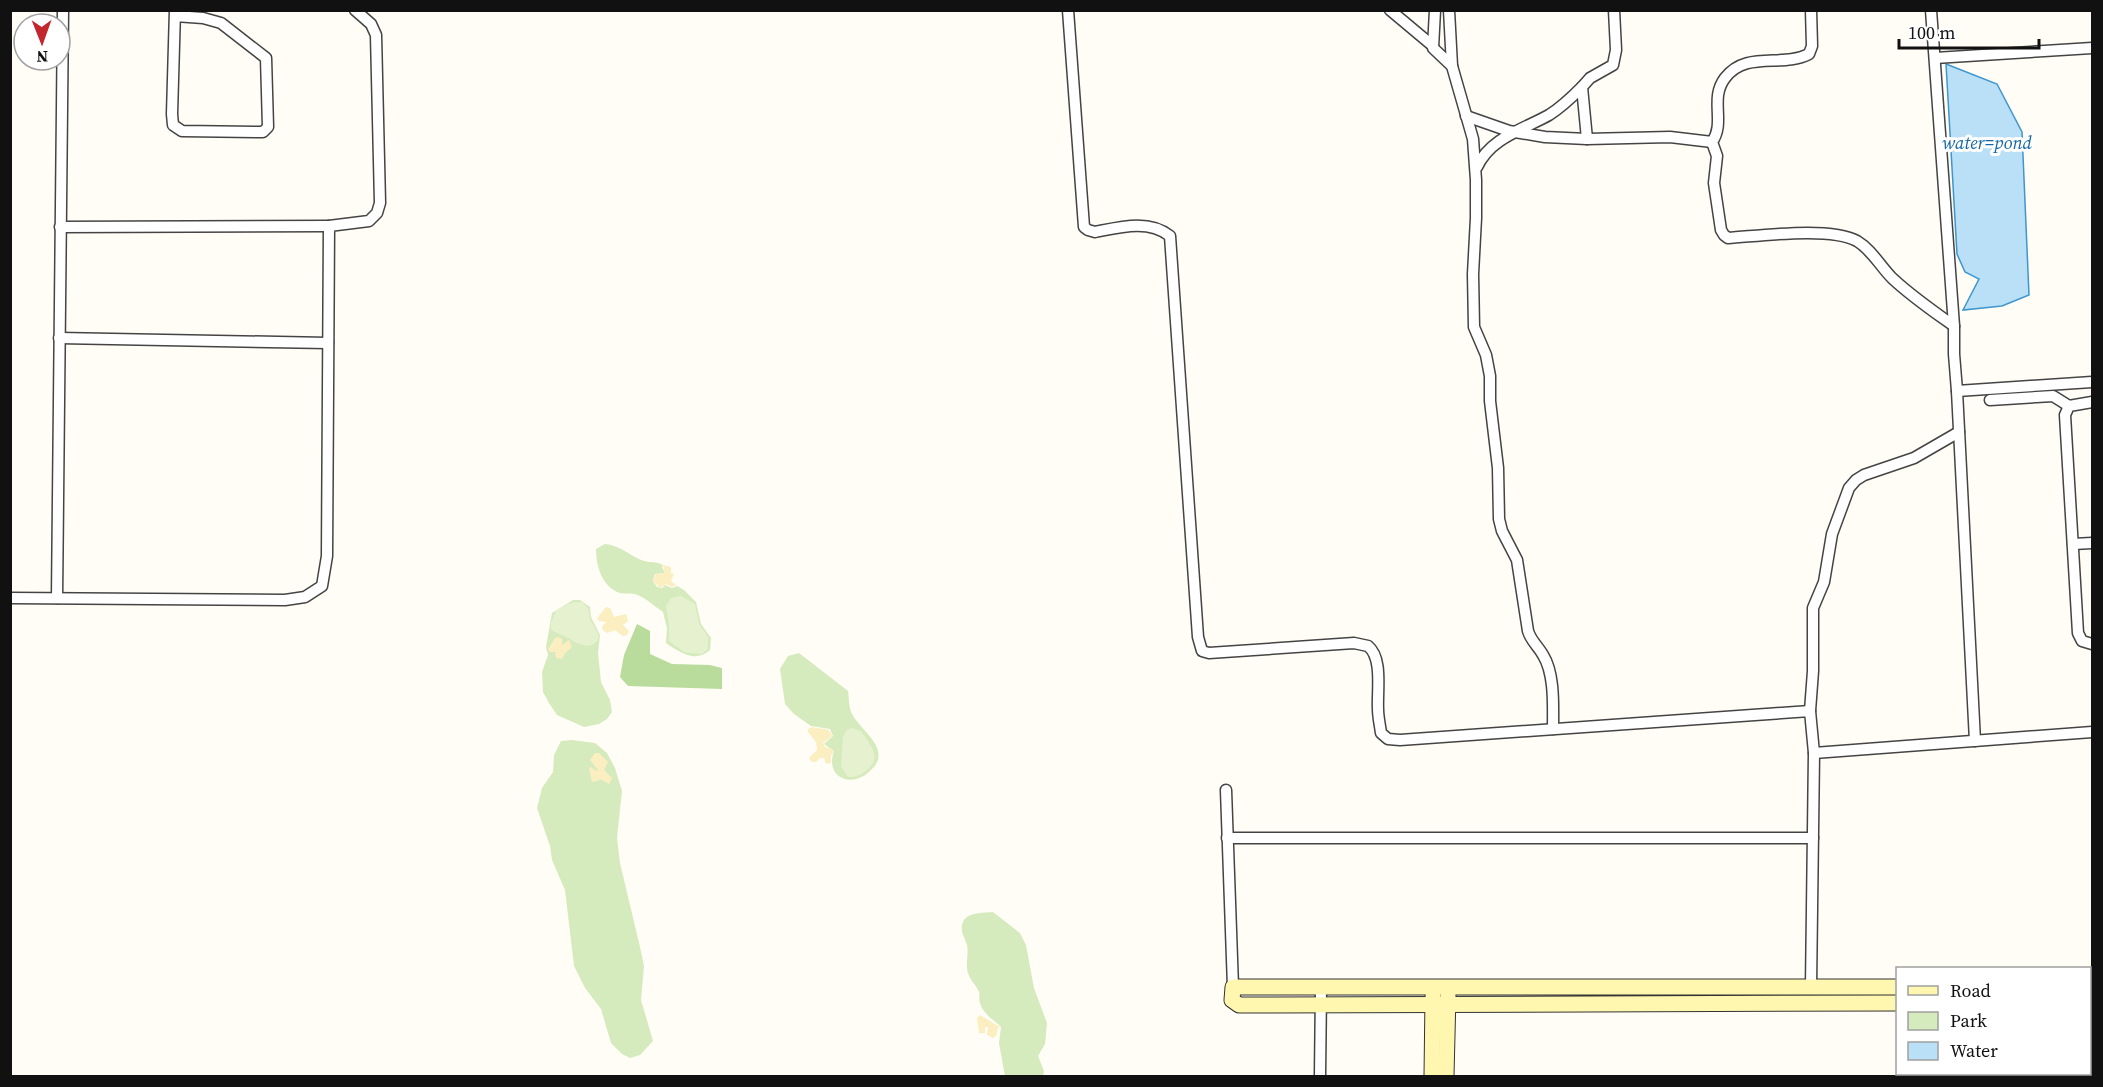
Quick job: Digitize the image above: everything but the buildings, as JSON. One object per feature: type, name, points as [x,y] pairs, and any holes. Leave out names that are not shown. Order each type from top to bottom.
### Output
[{"type":"street","points":[[57,598],[63,10]]},
{"type":"street","points":[[60,227],[328,226],[369,221],[377,213],[380,203],[376,35],[371,24],[355,10]]},
{"type":"street","points":[[1068,10],[1084,227],[1095,231],[1140,225],[1154,226],[1170,236],[1198,637],[1202,651],[1209,653],[1354,644],[1368,646],[1374,654],[1377,666],[1381,733],[1388,739],[1810,711]]},
{"type":"street","points":[[1390,10],[1452,66]]},
{"type":"street","points":[[1432,46],[1435,10]]},
{"type":"street","points":[[1449,10],[1452,66],[1473,139],[1476,168],[1473,315],[1474,327],[1486,355],[1490,376],[1499,519],[1502,531],[1517,560],[1527,631],[1544,656],[1550,675],[1553,729]]},
{"type":"street","points":[[1476,168],[1486,151],[1515,132],[1550,114],[1567,102],[1590,78],[1613,65],[1616,50],[1614,10]]},
{"type":"street","points":[[1712,141],[1717,134],[1718,90],[1724,80],[1731,71],[1751,62],[1794,58],[1809,54],[1812,46],[1811,10]]},
{"type":"street","points":[[1931,10],[1954,326],[1974,741]]},
{"type":"street","points":[[175,13],[221,24],[266,58],[268,128],[263,132],[182,130],[173,125],[175,13]]},
{"type":"street","points":[[1935,58],[2092,48]]},
{"type":"street","points":[[1582,87],[1587,139]]},
{"type":"street","points":[[1466,116],[1515,132],[1545,136],[1587,139],[1670,137],[1712,141]]},
{"type":"street","points":[[1712,141],[1716,152],[1714,183],[1719,220],[1724,235],[1728,238],[1808,233],[1855,240],[1866,248],[1902,286],[1954,326]]},
{"type":"street","points":[[10,598],[285,600],[305,597],[322,586],[327,556],[328,226]]},
{"type":"street","points":[[59,338],[328,343]]},
{"type":"street","points":[[1957,391],[2092,382]]},
{"type":"street","points":[[1990,400],[2053,396],[2068,406],[2092,402]]},
{"type":"street","points":[[2068,406],[2065,420],[2078,633],[2082,641],[2092,644]]},
{"type":"street","points":[[1811,987],[1814,753],[1810,711],[1814,608],[1824,582],[1832,534],[1849,488],[1856,480],[1914,458],[1959,432]]},
{"type":"street","points":[[2073,544],[2092,543]]},
{"type":"street","points":[[1814,753],[2092,732]]},
{"type":"street","points":[[1226,790],[1232,1000],[1239,1005],[1896,1003]]},
{"type":"street","points":[[1227,838],[1813,838]]},
{"type":"street","points":[[1433,986],[1440,1005],[1446,1077]]},
{"type":"street","points":[[1432,1077],[1440,1005],[1449,986]]},
{"type":"street","points":[[1233,987],[1896,987]]},
{"type":"street","points":[[1320,1077],[1321,988]]},
{"type":"green space","points":[[605,544],[615,546],[644,561],[663,565],[665,573],[655,574],[653,581],[657,587],[677,586],[696,602],[701,624],[711,638],[710,650],[705,654],[694,656],[671,647],[666,643],[667,628],[663,612],[641,597],[614,590],[604,581],[599,569],[596,549]]},
{"type":"green space","points":[[681,596],[695,604],[699,624],[708,637],[708,649],[702,654],[684,652],[669,641],[666,606],[671,598]]},
{"type":"green space","points":[[573,600],[580,600],[590,607],[591,617],[600,635],[598,653],[601,682],[610,700],[612,712],[599,724],[584,727],[557,715],[543,692],[542,672],[548,655],[546,647],[552,613]]},
{"type":"green space","points":[[573,602],[582,602],[588,608],[590,620],[599,635],[594,644],[587,646],[551,630],[556,610]]},
{"type":"green space","points":[[637,624],[650,631],[650,654],[672,664],[710,665],[722,668],[722,689],[628,686],[620,677],[624,655]]},
{"type":"green space","points":[[799,653],[848,691],[852,714],[877,747],[879,754],[877,762],[865,775],[857,779],[842,778],[833,768],[834,751],[824,744],[833,736],[830,729],[811,726],[794,714],[785,704],[780,669],[788,656]]},
{"type":"green space","points":[[851,728],[861,731],[875,755],[872,765],[867,770],[854,777],[848,777],[841,766],[843,737]]},
{"type":"green space","points":[[561,741],[595,743],[607,753],[615,768],[622,791],[617,838],[620,863],[644,966],[641,1000],[653,1041],[640,1055],[630,1058],[622,1054],[611,1043],[601,1009],[585,988],[574,966],[565,890],[552,860],[550,846],[537,808],[542,788],[553,772],[554,755]]},
{"type":"green space","points":[[993,912],[1020,933],[1026,945],[1034,988],[1047,1023],[1045,1044],[1038,1056],[1044,1071],[1043,1076],[1005,1076],[999,1043],[1001,1027],[981,1007],[979,992],[968,973],[963,922],[968,916]]},
{"type":"sand","points":[[663,565],[671,567],[671,573],[674,574],[671,581],[676,585],[672,587],[666,584],[660,588],[653,581],[656,574],[665,573]]},
{"type":"sand","points":[[606,607],[610,608],[614,617],[626,614],[628,621],[623,625],[629,631],[627,635],[623,636],[615,630],[607,633],[603,630],[602,627],[606,622],[599,621],[597,618]]},
{"type":"sand","points":[[558,637],[562,639],[562,645],[569,640],[572,647],[562,659],[556,658],[555,652],[550,652],[548,649]]},
{"type":"sand","points":[[812,727],[831,733],[832,736],[823,743],[825,747],[834,752],[831,755],[831,763],[826,764],[824,758],[812,762],[809,758],[817,750],[816,742],[808,732],[808,729]]},
{"type":"sand","points":[[595,753],[599,753],[608,762],[604,770],[612,778],[609,784],[601,780],[592,782],[589,768],[598,770],[590,760]]},
{"type":"sand","points":[[980,1015],[1000,1027],[993,1038],[987,1035],[988,1027],[985,1027],[985,1033],[979,1033],[977,1018]]},
{"type":"water","name":"water=pond","points":[[1946,64],[1997,84],[2022,132],[2029,295],[2002,306],[1963,310],[1979,279],[1965,272],[1957,254]]}]
